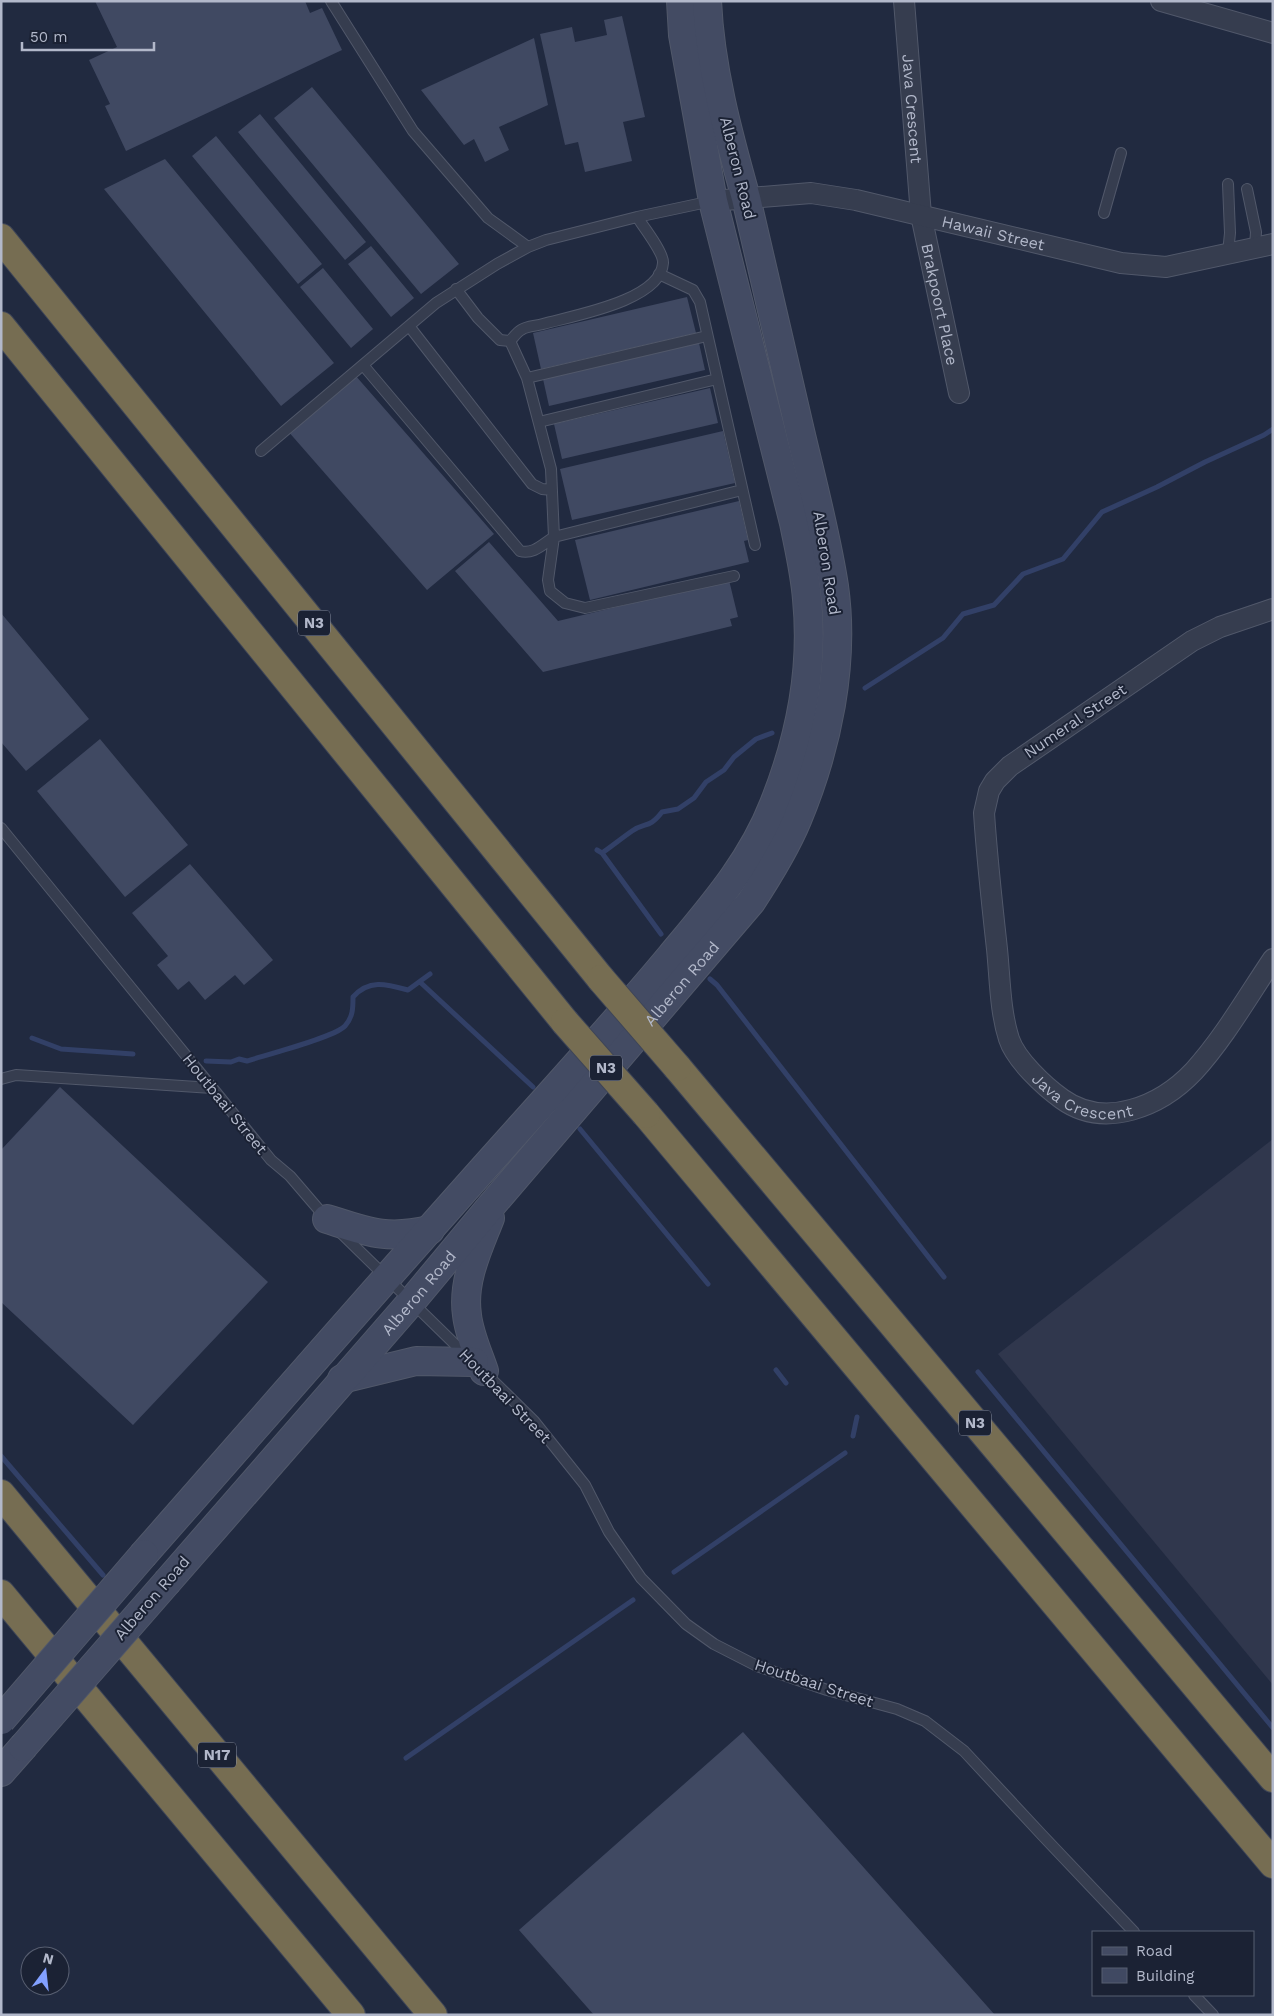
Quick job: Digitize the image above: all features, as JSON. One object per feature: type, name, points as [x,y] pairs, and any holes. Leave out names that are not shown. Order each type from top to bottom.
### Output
[{"type":"highway","name":"N3","points":[[1,222],[25,268],[601,979],[677,1067],[1273,1778]]},
{"type":"highway","points":[[1,238],[25,268]]},
{"type":"highway","name":"N3","points":[[1,326],[565,1022],[646,1114],[1273,1864]]},
{"type":"highway","name":"N17","points":[[1,1494],[433,2015]]},
{"type":"highway","points":[[1,1594],[351,2015]]},
{"type":"main road","name":"Alberon Road","points":[[1,1720],[387,1277],[610,1028],[727,890],[763,829],[774,806],[797,738],[808,668],[807,599],[794,523],[713,201],[683,35],[681,1]]},
{"type":"main road","name":"Alberon Road","points":[[1,1772],[342,1378],[412,1301],[751,902],[774,865],[796,821],[822,747],[833,689],[836,635],[834,588],[823,527],[746,198],[731,146],[709,30],[707,1]]},
{"type":"main road","points":[[342,1378],[416,1361],[479,1367],[467,1316],[466,1298],[470,1272],[498,1198]]},
{"type":"main road","points":[[327,1219],[374,1233],[393,1236],[430,1230]]},
{"type":"street","name":"Java Crescent","points":[[904,1],[921,215]]},
{"type":"street","points":[[1161,1],[1273,33]]},
{"type":"street","name":"Hawaii Street","points":[[713,201],[811,193],[856,200],[1121,263],[1144,266],[1166,267],[1264,245]]},
{"type":"street","name":"Brakpoort Place","points":[[921,215],[959,393]]},
{"type":"street","name":"Numeral Street","points":[[992,905],[984,813],[988,791],[1002,773],[1024,755],[1192,641],[1220,627],[1273,609]]},
{"type":"street","name":"Java Crescent","points":[[992,905],[1002,1000],[1010,1042],[1027,1066],[1054,1094],[1071,1106],[1100,1114],[1114,1114],[1144,1106],[1177,1086],[1193,1071],[1212,1047],[1273,959]]},
{"type":"lane","points":[[331,1],[413,131],[488,218],[528,247]]},
{"type":"lane","points":[[1104,213],[1121,153]]},
{"type":"lane","points":[[1228,184],[1230,233],[1228,254]]},
{"type":"lane","points":[[1247,189],[1256,232],[1264,245]]},
{"type":"lane","points":[[261,451],[436,303],[456,289],[528,247],[546,240],[637,217],[713,201]]},
{"type":"lane","points":[[510,341],[521,330],[598,311],[627,299],[642,291],[654,281],[659,274],[663,260],[637,217]]},
{"type":"lane","points":[[659,274],[693,290],[700,302],[755,545]]},
{"type":"lane","points":[[456,289],[493,334],[500,340],[510,341]]},
{"type":"lane","points":[[409,326],[532,484],[542,489],[552,490]]},
{"type":"lane","points":[[527,378],[707,336]]},
{"type":"lane","points":[[510,341],[527,378],[551,469],[554,537],[548,580],[550,591],[565,603],[585,608],[734,576]]},
{"type":"lane","points":[[363,365],[520,551],[526,553],[534,551],[554,537],[742,490]]},
{"type":"lane","points":[[539,422],[717,379]]},
{"type":"lane","name":"Houtbaai Street","points":[[1,828],[271,1160],[290,1176],[327,1219],[534,1421],[586,1485],[609,1532],[641,1578],[686,1624],[714,1644],[757,1666],[827,1690],[898,1708],[925,1721],[964,1751],[1133,1931]]},
{"type":"lane","points":[[1,1079],[16,1075],[212,1088]]},
{"type":"lane","points":[[1195,1996],[1213,2015]]},
{"type":"shaded area","points":[[1273,1139],[1273,1685],[998,1354]]},
{"type":"building","points":[[95,1],[305,1],[310,13],[322,8],[342,50],[126,151],[105,106],[110,104],[89,60],[117,47]]},
{"type":"building","points":[[622,16],[645,117],[623,122],[632,161],[585,172],[578,142],[565,145],[540,34],[572,27],[575,42],[607,35],[604,20]]},
{"type":"building","points":[[534,38],[548,105],[499,127],[509,150],[485,162],[474,139],[464,145],[421,90]]},
{"type":"building","points":[[312,87],[459,264],[421,294],[274,118]]},
{"type":"building","points":[[260,114],[366,242],[345,260],[238,132]]},
{"type":"building","points":[[216,136],[322,264],[298,284],[192,156]]},
{"type":"building","points":[[165,159],[334,363],[281,406],[104,189]]},
{"type":"building","points":[[371,246],[414,298],[391,317],[348,264]]},
{"type":"building","points":[[323,268],[373,329],[351,348],[300,287]]},
{"type":"building","points":[[687,297],[696,333],[541,369],[533,333]]},
{"type":"building","points":[[699,343],[705,370],[549,406],[543,379]]},
{"type":"building","points":[[355,375],[494,534],[427,590],[287,430]]},
{"type":"building","points":[[710,388],[718,423],[562,459],[554,424]]},
{"type":"building","points":[[723,431],[735,483],[572,520],[560,469]]},
{"type":"building","points":[[739,501],[748,540],[744,541],[749,562],[590,600],[575,540]]},
{"type":"building","points":[[489,542],[558,621],[729,580],[738,617],[730,619],[732,626],[543,672],[455,571]]},
{"type":"building","points":[[1,613],[89,719],[26,771],[1,742]]},
{"type":"building","points":[[100,739],[188,845],[125,897],[37,791]]},
{"type":"building","points":[[190,864],[273,960],[244,985],[235,975],[205,1000],[189,981],[178,990],[157,965],[168,956],[132,913]]},
{"type":"building","points":[[60,1087],[268,1282],[133,1425],[1,1302],[1,1150]]},
{"type":"building","points":[[743,1732],[995,2015],[594,2015],[519,1930]]},
{"type":"waterway","points":[[865,688],[943,638],[963,614],[994,605],[1023,574],[1063,559],[1102,512],[1157,487],[1273,429]]},
{"type":"waterway","points":[[602,853],[632,831],[654,821],[662,812],[678,809],[694,798],[706,782],[724,770],[734,757],[756,739],[772,733]]},
{"type":"waterway","points":[[597,850],[602,853],[661,934]]},
{"type":"waterway","points":[[206,1061],[231,1062],[239,1059],[247,1061],[328,1035],[348,1023],[352,1012],[353,997],[365,987],[385,985],[408,990],[430,974]]},
{"type":"waterway","points":[[710,979],[717,985],[944,1277]]},
{"type":"waterway","points":[[420,982],[533,1087]]},
{"type":"waterway","points":[[32,1038],[61,1049],[133,1054]]},
{"type":"waterway","points":[[580,1129],[708,1284]]},
{"type":"waterway","points":[[776,1370],[786,1383]]},
{"type":"waterway","points":[[978,1372],[1273,1728]]},
{"type":"waterway","points":[[853,1436],[857,1417]]},
{"type":"waterway","points":[[674,1572],[845,1453]]},
{"type":"waterway","points":[[1,1456],[103,1575]]},
{"type":"waterway","points":[[406,1758],[633,1600]]}]
